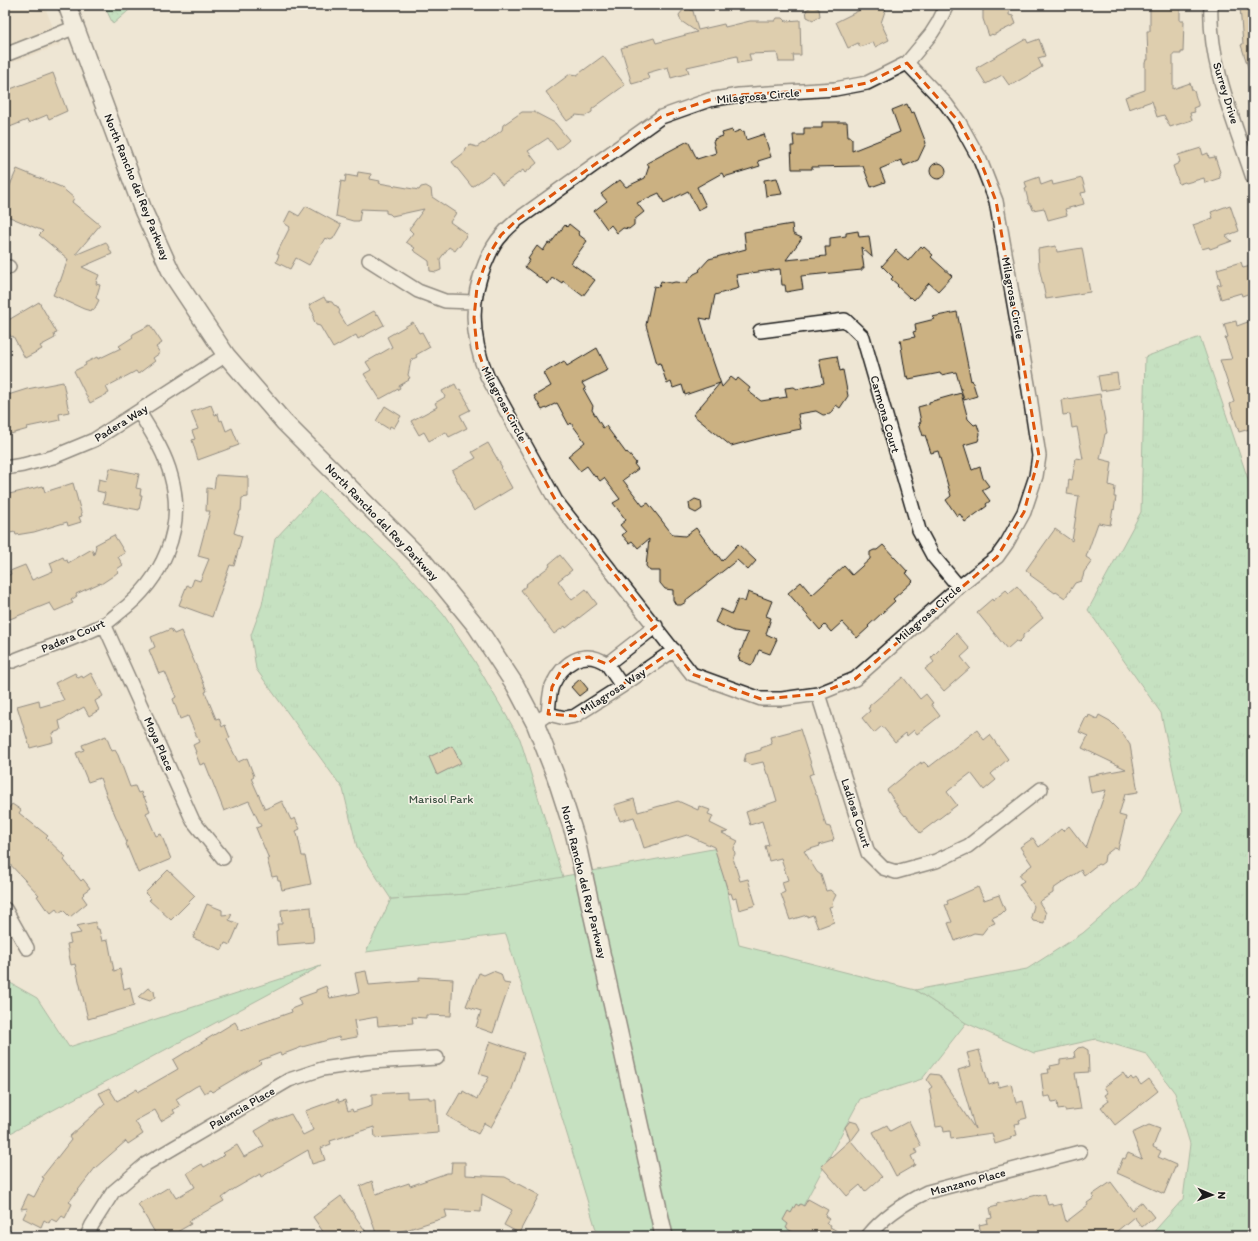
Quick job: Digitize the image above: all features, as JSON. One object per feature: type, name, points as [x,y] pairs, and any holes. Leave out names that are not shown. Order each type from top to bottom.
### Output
[{"type":"street","name":"North Rancho del Rey Parkway","points":[[67,5],[143,210],[172,274],[226,355],[284,422],[424,562],[477,627],[515,685],[542,719],[556,777],[575,836],[664,1236]]},
{"type":"street","points":[[907,63],[931,34],[947,5]]},
{"type":"street","name":"Surrey Drive","points":[[1211,5],[1211,32],[1217,65],[1253,178]]},
{"type":"street","points":[[5,55],[76,27]]},
{"type":"street","name":"Milagrosa Circle","points":[[907,63],[946,104],[959,122],[980,160],[996,200],[1028,382],[1039,456],[1030,496],[1024,512],[1007,543],[997,557],[959,587],[855,679],[818,694],[782,699],[761,699],[692,674],[556,500],[487,376],[481,362],[475,333],[474,302],[482,271],[488,256],[502,235],[517,220],[661,117],[709,100],[739,95],[835,89],[867,83],[907,63]]},
{"type":"street","points":[[369,260],[418,291],[445,301],[474,302]]},
{"type":"street","name":"Carmona Court","points":[[760,332],[845,320],[863,337],[919,530],[933,556],[959,587]]},
{"type":"street","name":"Padera Way","points":[[5,468],[41,461],[94,440],[226,355]]},
{"type":"street","name":"Padera Court","points":[[13,661],[104,624],[140,595],[150,583],[166,555],[174,525],[174,493],[168,464],[162,450],[139,412]]},
{"type":"street","name":"Moya Place","points":[[104,624],[193,821],[224,858]]},
{"type":"street","points":[[606,664],[656,626]]},
{"type":"street","name":"Milagrosa Way","points":[[542,719],[575,716],[674,650]]},
{"type":"street","points":[[542,719],[552,687],[563,668],[575,659],[589,657],[599,658],[606,664],[622,686]]},
{"type":"street","name":"Ladiosa Court","points":[[818,694],[868,853],[883,868],[896,872],[936,861],[968,846],[1041,789]]},
{"type":"street","points":[[5,909],[27,948]]},
{"type":"street","name":"Palencia Place","points":[[87,1236],[92,1225],[113,1192],[146,1164],[289,1080],[322,1069],[370,1062],[437,1058]]},
{"type":"street","name":"Manzano Place","points":[[868,1236],[880,1222],[891,1213],[927,1192],[1080,1152]]},
{"type":"highlighted area","points":[[907,63],[959,122],[980,160],[996,201],[1039,456],[1024,512],[997,557],[855,679],[818,694],[761,699],[692,674],[674,650],[575,716],[548,714],[552,687],[563,667],[575,659],[589,657],[607,664],[656,626],[556,501],[487,376],[477,348],[474,318],[477,287],[488,256],[501,235],[517,220],[661,117],[709,100],[739,95],[835,89],[867,83]]},
{"type":"shaded area","points":[[5,5],[44,5],[60,45],[5,65]]},
{"type":"green space","points":[[104,5],[135,5],[113,24]]},
{"type":"green space","points":[[1200,337],[1249,482],[1253,498],[1253,1236],[1150,1236],[1183,1199],[1190,1144],[1175,1093],[1146,1054],[1096,1039],[1034,1053],[966,1023],[915,990],[1027,969],[1083,933],[1138,885],[1182,813],[1161,713],[1088,610],[1141,512],[1145,357]]},
{"type":"green space","name":"Marisol Park","points":[[320,491],[405,571],[443,614],[474,660],[520,739],[563,877],[466,894],[391,899],[357,847],[343,789],[256,669],[251,635],[262,605],[275,539]]},
{"type":"green space","points":[[718,848],[739,945],[915,990],[966,1023],[922,1079],[860,1099],[787,1236],[598,1236],[506,934],[366,952],[391,899],[466,894]]},
{"type":"green space","points":[[321,966],[5,1136],[5,980],[37,998],[69,1047]]},
{"type":"building","points":[[870,5],[887,5],[881,23],[889,40],[875,47],[873,42],[860,47],[858,43],[848,48],[836,22]]},
{"type":"building","points":[[987,5],[1010,5],[1009,15],[1013,16],[1016,24],[989,36],[983,19],[983,9],[987,9]]},
{"type":"building","points":[[1150,5],[1180,5],[1180,21],[1184,21],[1183,52],[1181,52],[1181,54],[1173,54],[1173,89],[1190,83],[1198,104],[1198,106],[1193,108],[1195,112],[1190,113],[1192,120],[1170,127],[1164,115],[1157,117],[1152,101],[1129,109],[1125,97],[1145,90],[1145,63],[1146,60],[1148,60],[1147,31],[1150,31]]},
{"type":"building","points":[[813,6],[819,9],[820,16],[813,20],[807,17],[806,10]]},
{"type":"building","points":[[1253,6],[1253,75],[1251,76],[1241,45],[1243,44],[1240,7]]},
{"type":"building","points":[[688,8],[693,11],[698,30],[724,24],[725,27],[750,21],[775,21],[777,18],[783,18],[786,21],[800,20],[801,55],[793,55],[794,62],[779,62],[777,53],[749,54],[751,61],[738,63],[737,56],[687,67],[689,73],[671,78],[668,67],[647,73],[649,79],[632,84],[621,48],[654,38],[656,43],[697,32],[681,21],[679,15],[683,10]]},
{"type":"building","points":[[1026,39],[1028,43],[1039,39],[1045,56],[1038,58],[1042,67],[1013,84],[1012,83],[1009,85],[1002,75],[986,84],[976,68]]},
{"type":"building","points":[[603,56],[625,85],[592,109],[592,112],[585,116],[576,115],[567,121],[546,92],[570,74],[577,75]]},
{"type":"building","points":[[53,73],[67,111],[49,119],[47,115],[28,123],[27,120],[5,129],[5,91]]},
{"type":"building","points":[[907,104],[911,113],[914,112],[926,143],[918,160],[904,166],[901,160],[880,169],[885,182],[871,187],[863,166],[792,169],[791,146],[794,146],[793,135],[804,135],[804,128],[822,128],[822,122],[847,122],[848,137],[852,139],[852,151],[900,132],[892,110]]},
{"type":"building","points":[[522,112],[534,112],[555,123],[569,140],[557,150],[548,138],[528,151],[537,163],[525,173],[523,170],[502,185],[493,172],[472,187],[452,162],[465,152],[466,148],[470,145],[477,147],[483,143],[484,144],[502,130],[503,125]]},
{"type":"building","points":[[732,130],[733,133],[741,130],[742,132],[744,131],[746,140],[764,134],[771,157],[758,161],[760,166],[724,177],[722,173],[697,187],[706,206],[698,210],[688,191],[664,203],[659,193],[637,203],[644,212],[634,220],[634,225],[629,229],[623,228],[617,233],[611,225],[607,229],[594,211],[607,201],[601,194],[620,180],[626,187],[645,178],[649,166],[647,163],[688,141],[697,159],[716,153],[713,141],[715,140],[714,139],[723,136],[722,133]]},
{"type":"building","points":[[1201,148],[1203,155],[1208,153],[1209,158],[1215,157],[1220,172],[1220,178],[1205,183],[1204,178],[1179,184],[1173,166],[1180,162],[1178,155]]},
{"type":"building","points":[[938,163],[945,168],[946,171],[941,178],[938,179],[931,174],[930,171],[935,164]]},
{"type":"building","points":[[17,169],[61,187],[74,198],[72,202],[100,225],[75,255],[106,242],[112,254],[82,267],[99,275],[96,284],[100,285],[96,298],[99,300],[94,310],[92,309],[91,311],[84,309],[53,295],[60,282],[68,259],[39,235],[43,231],[5,215],[5,197]]},
{"type":"building","points":[[358,172],[371,174],[370,179],[380,181],[379,183],[419,190],[421,187],[426,186],[431,189],[432,197],[456,213],[450,222],[467,234],[460,246],[455,251],[449,247],[440,259],[441,270],[436,272],[430,271],[429,261],[413,250],[415,248],[406,242],[413,233],[409,229],[424,209],[392,216],[386,213],[386,210],[361,209],[359,221],[353,221],[336,216],[341,181],[345,182],[346,175],[357,177]]},
{"type":"building","points":[[1039,177],[1041,185],[1052,181],[1053,185],[1082,178],[1086,192],[1081,193],[1084,204],[1065,209],[1067,215],[1048,220],[1044,208],[1033,210],[1031,204],[1029,204],[1025,188],[1027,188],[1025,182]]},
{"type":"building","points":[[777,178],[782,194],[766,196],[764,180]]},
{"type":"building","points":[[1230,205],[1239,231],[1226,236],[1232,241],[1210,249],[1209,247],[1202,249],[1193,225],[1213,218],[1211,212]]},
{"type":"building","points":[[306,206],[341,225],[333,239],[331,240],[325,238],[309,265],[296,258],[290,269],[276,262],[279,255],[277,254],[290,227],[284,223],[290,211],[299,216]]},
{"type":"building","points":[[569,224],[587,241],[571,263],[595,280],[583,296],[563,281],[562,283],[552,278],[548,284],[525,267],[530,260],[528,259],[537,246],[543,251],[548,243],[550,244],[565,225],[567,227]]},
{"type":"building","points":[[792,224],[793,234],[802,238],[786,260],[826,256],[825,247],[830,247],[830,238],[846,236],[846,233],[858,231],[859,237],[869,236],[872,257],[861,247],[864,268],[862,268],[862,270],[801,276],[803,289],[786,292],[785,285],[782,285],[780,269],[736,275],[739,288],[715,295],[710,320],[700,318],[713,361],[722,387],[731,377],[736,381],[738,378],[750,388],[748,391],[761,401],[787,397],[785,388],[794,387],[797,389],[824,383],[819,359],[837,356],[840,371],[843,370],[848,396],[840,408],[836,405],[830,414],[823,415],[816,411],[798,414],[801,429],[731,446],[693,415],[720,383],[685,395],[682,385],[673,388],[671,382],[667,384],[660,363],[657,364],[646,325],[654,286],[659,287],[661,281],[686,283],[694,274],[700,271],[699,270],[709,259],[746,249],[744,232]]},
{"type":"building","points":[[921,246],[933,255],[931,257],[952,276],[938,291],[929,283],[914,300],[897,286],[898,285],[891,279],[893,277],[882,266],[896,250],[908,261]]},
{"type":"building","points":[[1056,246],[1057,252],[1082,248],[1090,292],[1046,299],[1039,267],[1038,249]]},
{"type":"building","points":[[1241,262],[1243,268],[1251,266],[1253,274],[1253,292],[1242,296],[1241,293],[1221,299],[1217,285],[1221,284],[1217,269]]},
{"type":"building","points":[[324,297],[326,301],[332,302],[337,306],[340,311],[339,313],[347,326],[374,311],[377,315],[378,314],[384,325],[358,339],[356,335],[333,348],[320,326],[316,325],[313,318],[314,314],[309,305]]},
{"type":"building","points":[[39,302],[57,333],[54,334],[55,338],[40,346],[42,349],[25,358],[13,336],[11,337],[5,322]]},
{"type":"building","points":[[957,312],[971,381],[972,380],[977,396],[964,400],[956,372],[941,375],[940,373],[909,379],[908,376],[906,377],[900,340],[915,337],[913,332],[916,331],[915,324],[935,319],[932,317]]},
{"type":"building","points":[[1253,320],[1253,428],[1239,432],[1230,404],[1234,402],[1220,360],[1232,359],[1225,338],[1228,337],[1224,324],[1236,321],[1237,326]]},
{"type":"building","points":[[413,322],[419,333],[422,332],[430,347],[416,355],[417,357],[411,360],[408,375],[410,378],[408,379],[409,380],[399,386],[400,388],[380,399],[364,374],[371,370],[366,362],[392,347],[387,337]]},
{"type":"building","points":[[150,325],[162,343],[156,347],[160,353],[153,358],[155,361],[138,374],[136,371],[106,387],[109,393],[90,403],[74,371],[97,357],[98,359],[121,348],[119,346],[133,337],[133,334]]},
{"type":"building","points":[[597,348],[608,370],[582,383],[586,389],[584,390],[593,406],[592,410],[603,428],[606,426],[626,453],[627,452],[636,463],[634,464],[638,469],[623,480],[643,506],[648,503],[673,535],[685,536],[696,528],[722,561],[738,544],[756,561],[748,570],[737,560],[681,605],[676,605],[673,600],[673,590],[665,589],[660,583],[660,571],[650,571],[646,566],[649,539],[638,548],[632,541],[629,543],[622,535],[626,532],[620,525],[626,520],[613,503],[620,499],[604,478],[600,481],[587,466],[580,471],[568,456],[585,442],[571,423],[569,425],[557,403],[542,410],[534,396],[551,386],[544,373],[564,361],[567,366]]},
{"type":"building","points":[[1117,373],[1119,388],[1101,391],[1098,376]]},
{"type":"building","points":[[63,382],[69,412],[59,414],[60,420],[27,427],[28,429],[7,435],[5,426],[5,396],[27,389]]},
{"type":"building","points":[[455,384],[458,390],[460,389],[468,403],[467,404],[470,410],[460,415],[467,428],[449,437],[446,432],[429,441],[424,432],[419,435],[411,421],[437,407],[435,403],[445,397],[442,391]]},
{"type":"building","points":[[961,393],[968,419],[974,425],[977,424],[980,434],[978,441],[964,445],[972,470],[980,467],[983,478],[989,486],[982,490],[990,501],[986,504],[987,506],[965,522],[960,514],[957,516],[946,500],[951,496],[938,451],[931,453],[925,435],[923,436],[919,423],[921,422],[918,407],[929,404],[929,402]]},
{"type":"building","points":[[1100,394],[1107,433],[1105,434],[1100,459],[1112,462],[1109,485],[1115,487],[1114,497],[1116,497],[1114,510],[1113,509],[1110,525],[1098,523],[1086,557],[1092,561],[1084,572],[1081,581],[1075,583],[1065,598],[1056,592],[1055,593],[1030,575],[1031,574],[1026,570],[1055,529],[1072,541],[1079,496],[1067,494],[1069,479],[1072,480],[1076,458],[1083,459],[1077,427],[1072,428],[1070,414],[1063,415],[1061,400]]},
{"type":"building","points":[[211,405],[215,415],[218,414],[220,421],[222,420],[226,431],[232,428],[239,445],[198,460],[192,440],[195,439],[192,431],[198,429],[191,412]]},
{"type":"building","points":[[385,406],[401,416],[394,428],[390,426],[389,429],[376,421]]},
{"type":"building","points":[[488,443],[512,488],[474,511],[452,471],[476,458],[472,452]]},
{"type":"building","points":[[110,468],[139,474],[136,488],[141,489],[140,495],[142,495],[139,510],[103,503],[105,493],[97,491],[99,479],[107,481]]},
{"type":"building","points":[[216,475],[248,477],[248,497],[242,498],[241,511],[234,533],[242,536],[234,566],[230,565],[212,617],[179,605],[187,585],[191,587],[194,579],[200,581],[209,559],[198,556],[210,511],[206,511],[207,488],[214,489]]},
{"type":"building","points":[[73,483],[82,516],[79,517],[81,522],[68,526],[67,522],[34,532],[16,535],[15,532],[5,534],[5,495],[43,486],[45,492]]},
{"type":"building","points":[[695,499],[701,501],[702,509],[696,513],[690,510],[689,503]]},
{"type":"building","points":[[114,535],[125,553],[118,557],[123,565],[117,569],[118,572],[113,576],[101,584],[100,583],[76,594],[77,596],[71,600],[73,603],[55,611],[50,603],[5,621],[5,577],[11,574],[10,571],[25,565],[32,580],[53,571],[50,563],[63,557],[68,563],[92,549],[94,555],[95,545]]},
{"type":"building","points":[[883,545],[908,572],[906,573],[913,581],[893,599],[895,601],[857,638],[842,622],[831,632],[825,625],[820,630],[788,593],[801,582],[812,595],[844,566],[852,575],[870,559],[870,552],[877,550]]},
{"type":"building","points":[[560,555],[572,570],[558,581],[572,600],[586,589],[597,604],[566,628],[565,626],[554,634],[521,590],[527,585],[526,584],[550,566],[549,564]]},
{"type":"building","points":[[1017,586],[1043,618],[1023,635],[1023,638],[1019,642],[1016,641],[1007,649],[977,612],[992,599],[993,601],[1006,590],[1009,593]]},
{"type":"building","points":[[748,592],[772,601],[766,616],[771,618],[766,634],[777,639],[770,654],[759,650],[753,664],[751,665],[739,660],[740,659],[738,658],[748,633],[734,631],[715,622],[721,609],[732,614],[738,599],[745,602]]},
{"type":"building","points":[[171,629],[174,634],[181,631],[207,691],[205,692],[216,719],[219,718],[222,727],[225,725],[230,738],[227,739],[238,762],[247,758],[254,776],[251,778],[265,809],[282,801],[291,820],[295,818],[300,829],[296,831],[302,856],[305,856],[311,884],[282,890],[277,876],[272,877],[267,859],[269,859],[256,828],[261,826],[249,801],[224,811],[205,763],[200,765],[195,752],[193,745],[199,742],[188,716],[180,719],[173,699],[176,697],[165,672],[159,674],[149,650],[155,647],[151,637]]},
{"type":"building","points":[[956,633],[970,649],[961,657],[970,668],[944,691],[925,669],[934,662],[931,658]]},
{"type":"building","points":[[75,673],[78,678],[82,676],[83,678],[91,673],[103,696],[95,701],[99,710],[89,716],[84,707],[59,721],[61,730],[53,733],[53,742],[30,748],[17,706],[39,700],[40,707],[64,700],[55,683]]},
{"type":"building","points":[[903,677],[920,699],[926,694],[940,716],[917,734],[914,730],[907,736],[906,733],[895,742],[882,726],[874,733],[862,718],[870,711],[868,708],[870,707],[869,706]]},
{"type":"building","points":[[580,679],[588,689],[579,696],[571,687]]},
{"type":"building","points":[[1089,715],[1097,719],[1099,715],[1110,721],[1122,733],[1130,745],[1138,792],[1125,794],[1119,815],[1126,817],[1118,849],[1114,848],[1105,855],[1104,862],[1100,865],[1098,864],[1084,875],[1081,870],[1053,889],[1053,893],[1039,902],[1046,913],[1044,923],[1033,921],[1031,917],[1034,906],[1019,884],[1024,881],[1019,875],[1032,865],[1020,847],[1033,838],[1039,847],[1061,829],[1063,831],[1069,826],[1086,848],[1106,790],[1091,793],[1088,776],[1126,769],[1082,748],[1088,736],[1079,732],[1086,717],[1088,718]]},
{"type":"building","points":[[800,729],[814,773],[809,775],[817,795],[826,826],[830,827],[834,839],[832,840],[833,841],[804,851],[817,872],[821,875],[826,891],[830,890],[836,895],[832,903],[833,906],[829,907],[834,922],[818,928],[813,915],[807,917],[807,915],[790,920],[781,894],[785,892],[782,882],[788,880],[781,858],[769,861],[765,846],[769,845],[762,821],[750,825],[746,812],[777,801],[769,774],[767,774],[763,762],[750,765],[744,761],[746,754],[761,750],[761,748],[772,744],[770,737]]},
{"type":"building","points":[[977,730],[984,740],[990,735],[1008,759],[991,774],[996,780],[984,790],[971,773],[949,790],[947,792],[957,805],[920,833],[901,811],[887,790],[921,762],[921,764],[924,762],[929,767]]},
{"type":"building","points":[[106,736],[112,751],[115,750],[118,755],[130,787],[135,786],[138,793],[141,792],[143,798],[144,797],[150,811],[146,813],[156,836],[161,834],[171,859],[138,873],[100,778],[88,782],[76,753],[84,750],[82,745]]},
{"type":"building","points":[[452,746],[461,763],[437,775],[429,757]]},
{"type":"building","points":[[634,799],[638,812],[678,801],[698,810],[699,806],[710,810],[708,814],[713,816],[710,823],[728,832],[722,833],[738,841],[734,848],[735,854],[733,858],[740,881],[748,879],[756,905],[739,910],[736,898],[733,899],[731,893],[729,894],[714,847],[687,835],[644,848],[634,817],[620,821],[614,805]]},
{"type":"building","points":[[12,804],[21,810],[19,813],[48,836],[46,838],[66,857],[64,860],[81,881],[83,879],[90,888],[83,893],[84,894],[82,896],[87,903],[70,917],[63,910],[59,913],[56,909],[51,913],[47,908],[46,909],[37,896],[39,895],[5,859],[5,813]]},
{"type":"building","points":[[168,870],[195,896],[171,920],[149,900],[151,899],[145,893]]},
{"type":"building","points":[[978,887],[984,900],[999,895],[1005,910],[1001,914],[992,918],[995,923],[988,926],[982,934],[974,933],[955,941],[948,923],[952,922],[945,905],[948,904],[947,901]]},
{"type":"building","points":[[207,904],[222,910],[222,915],[232,914],[229,920],[239,924],[230,945],[225,943],[222,950],[193,938]]},
{"type":"building","points":[[311,907],[314,942],[277,945],[277,924],[282,924],[281,910]]},
{"type":"building","points":[[96,922],[102,941],[108,940],[114,971],[120,969],[124,989],[130,987],[134,1006],[88,1019],[75,964],[71,965],[67,944],[71,943],[69,935],[81,933],[76,926]]},
{"type":"building","points":[[366,971],[369,985],[419,981],[419,977],[453,979],[451,1016],[426,1015],[426,1018],[412,1017],[413,1023],[378,1026],[377,1017],[354,1021],[357,1037],[340,1040],[339,1037],[302,1047],[281,1055],[280,1053],[259,1061],[261,1063],[212,1092],[210,1090],[204,1093],[199,1085],[176,1099],[180,1106],[173,1110],[175,1113],[161,1121],[155,1110],[135,1121],[143,1134],[128,1144],[126,1141],[95,1168],[69,1202],[72,1204],[65,1218],[62,1216],[57,1222],[51,1219],[49,1223],[44,1220],[41,1227],[23,1218],[28,1208],[21,1209],[28,1194],[34,1197],[44,1178],[42,1177],[71,1140],[69,1137],[105,1104],[99,1093],[109,1088],[117,1101],[137,1089],[138,1092],[178,1069],[173,1060],[235,1022],[241,1030],[292,1012],[291,1009],[301,1005],[299,998],[316,992],[316,990],[326,986],[330,998],[359,993],[355,973]]},
{"type":"building","points":[[493,971],[501,974],[504,983],[510,984],[493,1033],[476,1027],[481,1011],[466,1006],[479,973],[484,975]]},
{"type":"building","points":[[148,988],[154,991],[155,997],[150,1001],[138,997]]},
{"type":"building","points":[[490,1041],[524,1053],[511,1092],[491,1127],[484,1123],[478,1134],[447,1116],[460,1093],[462,1094],[463,1091],[477,1099],[489,1077],[479,1074]]},
{"type":"building","points":[[1083,1047],[1088,1050],[1089,1072],[1075,1073],[1081,1109],[1065,1111],[1065,1109],[1058,1110],[1057,1101],[1052,1102],[1050,1096],[1044,1097],[1041,1074],[1049,1073],[1048,1069],[1051,1069],[1050,1066],[1060,1064],[1060,1060],[1075,1058],[1074,1052],[1078,1048]]},
{"type":"building","points":[[979,1050],[989,1085],[998,1082],[999,1087],[1011,1084],[1016,1103],[1023,1101],[1027,1118],[1019,1120],[1020,1123],[1014,1124],[1017,1135],[1010,1137],[1011,1139],[995,1144],[992,1133],[951,1139],[950,1131],[944,1132],[943,1126],[936,1127],[929,1089],[932,1087],[927,1080],[931,1074],[939,1075],[975,1129],[958,1070],[971,1066],[967,1053]]},
{"type":"building","points":[[1123,1073],[1128,1080],[1131,1077],[1133,1080],[1136,1078],[1141,1085],[1149,1079],[1158,1091],[1115,1125],[1101,1107],[1109,1101],[1105,1095],[1108,1093],[1104,1087]]},
{"type":"building","points":[[407,1092],[407,1098],[429,1097],[429,1099],[436,1099],[438,1133],[375,1138],[374,1127],[330,1141],[331,1144],[321,1148],[325,1160],[312,1164],[308,1150],[261,1177],[260,1174],[234,1189],[222,1198],[224,1201],[189,1221],[191,1224],[170,1236],[157,1236],[138,1204],[169,1187],[176,1198],[195,1187],[187,1173],[202,1164],[204,1167],[225,1155],[223,1153],[237,1145],[244,1157],[264,1146],[255,1131],[272,1121],[291,1114],[303,1135],[313,1130],[305,1111],[338,1099],[339,1102],[345,1100],[348,1111],[352,1109],[353,1112],[372,1106],[372,1094]]},
{"type":"building","points":[[850,1121],[857,1123],[860,1129],[851,1141],[882,1177],[865,1192],[860,1185],[847,1196],[821,1166],[850,1140],[845,1127]]},
{"type":"building","points":[[909,1121],[921,1146],[915,1149],[917,1153],[911,1156],[915,1165],[896,1176],[873,1132],[887,1125],[890,1131]]},
{"type":"building","points":[[1149,1125],[1160,1129],[1153,1147],[1161,1151],[1158,1157],[1176,1165],[1164,1194],[1117,1173],[1123,1158],[1125,1159],[1128,1153],[1142,1159],[1132,1133]]},
{"type":"building","points":[[452,1162],[465,1162],[465,1175],[505,1177],[539,1195],[519,1233],[504,1225],[512,1210],[482,1194],[481,1212],[445,1210],[447,1217],[393,1234],[377,1236],[360,1186],[372,1181],[376,1194],[409,1183],[410,1186],[447,1173],[451,1173]]},
{"type":"building","points":[[1111,1182],[1132,1210],[1142,1202],[1154,1217],[1142,1227],[1134,1217],[1111,1236],[982,1236],[979,1225],[988,1223],[987,1219],[992,1218],[990,1208],[997,1206],[996,1204],[1045,1194],[1048,1205],[1052,1204],[1053,1206],[1061,1204],[1066,1222],[1088,1205],[1087,1203],[1094,1198],[1092,1195]]},
{"type":"building","points":[[341,1196],[369,1236],[326,1236],[313,1217]]},
{"type":"building","points":[[808,1199],[828,1210],[825,1216],[829,1219],[826,1223],[846,1236],[800,1236],[786,1228],[788,1224],[783,1220],[788,1211],[791,1213],[796,1204],[799,1206],[800,1204],[804,1206]]}]
